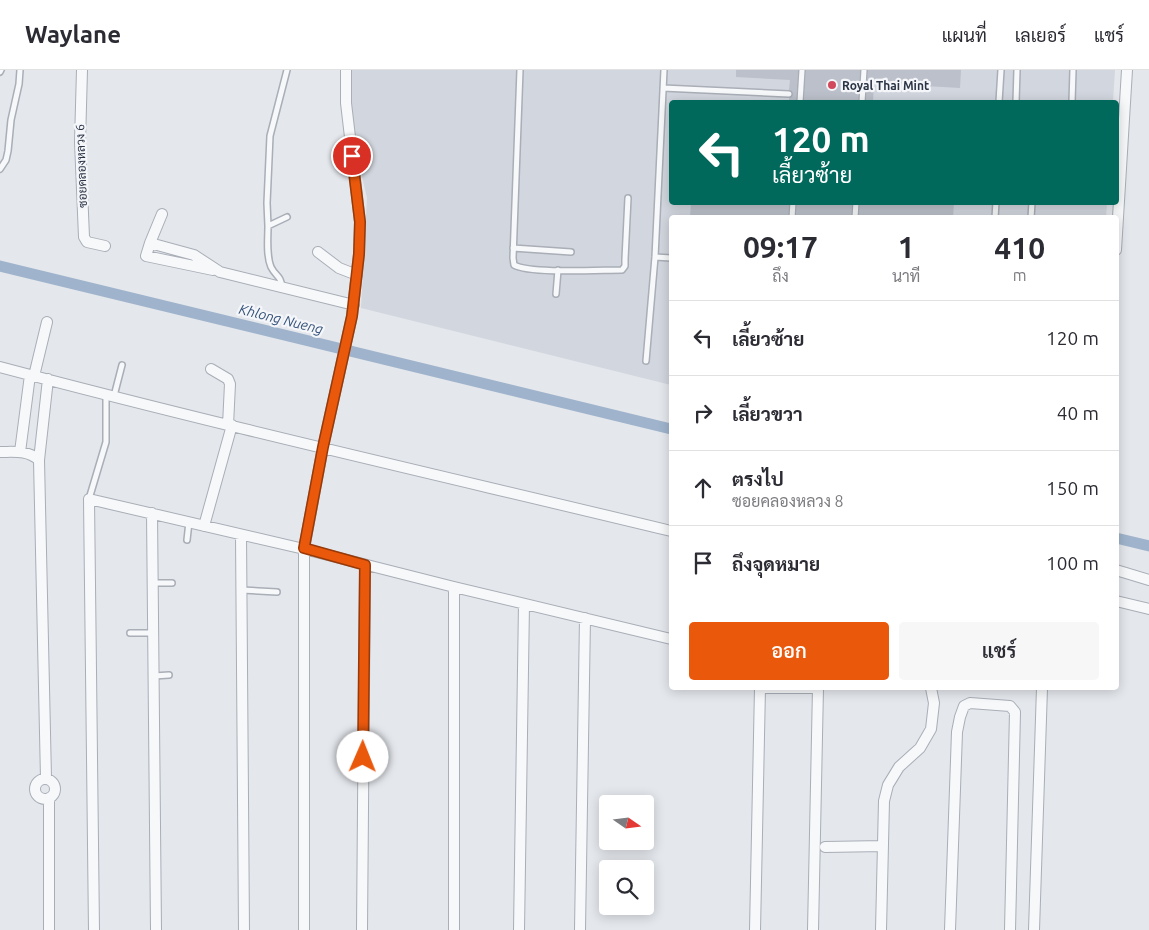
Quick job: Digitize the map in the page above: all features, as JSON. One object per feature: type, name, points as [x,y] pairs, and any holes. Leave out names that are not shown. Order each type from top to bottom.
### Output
[{"type":"street","name":"ซอยคลองหลวง 6","points":[[82,70],[80,142],[84,237],[87,242],[105,246]]},
{"type":"street","points":[[304,930],[304,548],[323,447],[354,305],[360,222],[346,103],[346,70]]},
{"type":"street","points":[[1119,201],[1127,70]]},
{"type":"street","points":[[162,214],[150,243],[194,256],[220,272],[354,305]]},
{"type":"street","points":[[318,252],[339,268],[357,275]]},
{"type":"street","points":[[20,452],[32,375],[47,322]]},
{"type":"street","points":[[0,367],[152,408],[669,531]]},
{"type":"street","points":[[204,526],[230,425],[230,384],[228,379],[211,369]]},
{"type":"street","points":[[46,778],[39,460],[48,380]]},
{"type":"street","points":[[0,452],[32,454],[39,460]]},
{"type":"street","points":[[94,930],[89,498],[241,535],[304,548],[365,565],[669,639]]},
{"type":"street","points":[[152,513],[156,930]]},
{"type":"street","points":[[241,535],[244,930]]},
{"type":"street","points":[[362,930],[365,565]]},
{"type":"street","points":[[1119,571],[1149,580]]},
{"type":"street","points":[[454,587],[454,930]]},
{"type":"street","points":[[1119,603],[1149,609]]},
{"type":"street","points":[[519,930],[524,604]]},
{"type":"street","points":[[580,930],[585,618]]},
{"type":"street","points":[[755,930],[760,690]]},
{"type":"street","points":[[813,930],[818,690]]},
{"type":"street","points":[[881,930],[884,801],[888,785],[899,767],[920,748],[931,729],[934,702],[933,690]]},
{"type":"street","points":[[1034,930],[1042,690]]},
{"type":"street","points":[[950,930],[957,732],[964,706],[970,703],[1010,706],[1015,712],[1010,930]]},
{"type":"street","points":[[49,798],[39,798],[34,789],[36,782],[46,778],[52,781],[55,787],[54,793],[49,798],[49,930]]},
{"type":"street","points":[[825,847],[883,846]]},
{"type":"lane","points":[[0,169],[6,160],[8,151],[11,120],[20,84],[20,70]]},
{"type":"lane","points":[[282,288],[281,279],[271,265],[268,251],[267,203],[271,154],[270,136],[287,70]]},
{"type":"lane","points":[[520,70],[513,248],[514,265],[518,267],[558,270],[624,269],[628,198]]},
{"type":"lane","points":[[646,361],[655,257],[664,70]]},
{"type":"lane","points":[[799,100],[795,94],[802,70]]},
{"type":"lane","points":[[862,100],[864,70]]},
{"type":"lane","points":[[999,100],[1001,70]]},
{"type":"lane","points":[[1016,100],[1017,70]]},
{"type":"lane","points":[[1072,100],[1073,70]]},
{"type":"lane","points":[[663,88],[795,94]]},
{"type":"lane","points":[[268,226],[287,218]]},
{"type":"lane","points":[[513,248],[571,252]]},
{"type":"lane","points":[[655,257],[669,258]]},
{"type":"lane","points":[[556,294],[558,270]]},
{"type":"lane","points":[[89,498],[107,436],[105,415],[122,365]]},
{"type":"lane","points":[[187,540],[189,522]]},
{"type":"lane","points":[[152,583],[172,583]]},
{"type":"lane","points":[[242,590],[277,592]]},
{"type":"lane","points":[[130,633],[153,633]]},
{"type":"lane","points":[[153,676],[169,675]]},
{"type":"shaded area","points":[[349,70],[1115,70],[1113,100],[669,100],[669,205],[1107,205],[1106,215],[669,215],[669,385],[361,308],[367,198],[349,119]]},
{"type":"building","points":[[736,70],[798,70],[796,100],[789,100],[793,95],[793,92],[789,90],[790,80],[736,77]]},
{"type":"building","points":[[806,70],[860,70],[858,100],[804,100]]},
{"type":"building","points":[[868,70],[961,70],[960,88],[874,83],[873,100],[866,100]]},
{"type":"building","points":[[691,205],[789,205],[788,215],[690,215]]},
{"type":"building","points":[[797,205],[852,205],[851,215],[796,215]]},
{"type":"building","points":[[860,205],[954,205],[953,215],[859,215]]},
{"type":"waterway","name":"Khlong Nueng","points":[[0,266],[669,429]]},
{"type":"waterway","name":"Khlong Nueng","points":[[1119,539],[1149,546]]},
{"type":"place","name":"Royal Thai Mint","points":[[832,85]]},
{"type":"route","points":[[352,156],[360,222],[359,254],[352,316],[323,447],[304,548],[365,565],[363,757]]}]
